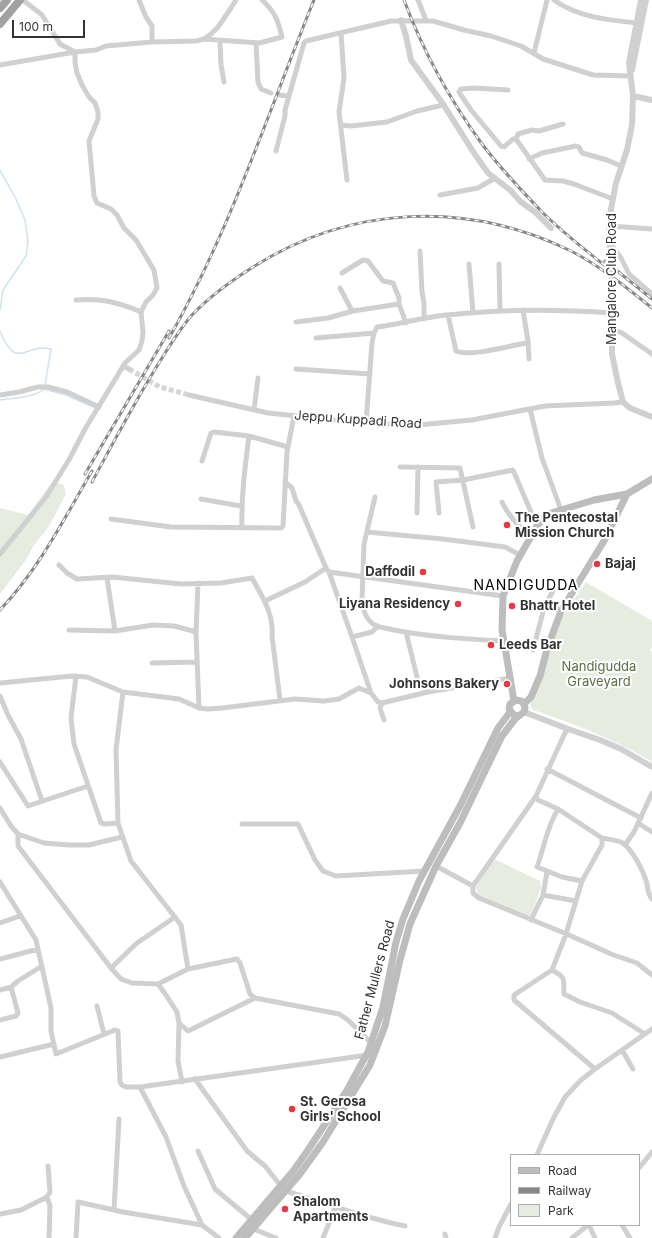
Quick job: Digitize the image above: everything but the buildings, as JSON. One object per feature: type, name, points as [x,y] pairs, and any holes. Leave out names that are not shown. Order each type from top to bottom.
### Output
[{"type":"highway","points":[[0,8],[7,0]]},
{"type":"highway","points":[[0,24],[22,0]]},
{"type":"main road","points":[[514,701],[502,630],[503,596],[520,555],[537,526],[548,514],[594,500],[627,494],[652,479]]},
{"type":"main road","points":[[370,1056],[385,1026],[410,924],[436,866],[460,823],[502,736],[510,724],[521,714],[525,708],[524,704],[531,697],[540,676],[547,649],[561,611],[604,541],[627,494]]},
{"type":"main road","points":[[521,714],[514,715],[510,712],[510,704],[514,701],[521,701],[524,704]]},
{"type":"main road","name":"Father Mullers Road","points":[[236,1238],[249,1227],[252,1220],[283,1188],[370,1056],[371,1043],[383,1007],[396,942],[404,919],[424,871],[460,806],[498,728],[510,712]]},
{"type":"main road","points":[[245,1238],[249,1227],[283,1188]]},
{"type":"street","points":[[22,0],[42,15],[60,44],[75,52]]},
{"type":"street","points":[[139,0],[152,26],[152,42]]},
{"type":"street","points":[[0,65],[75,52],[96,50],[106,46],[152,42],[196,41],[211,34],[218,27],[236,0]]},
{"type":"street","points":[[203,39],[256,43],[282,37],[279,22],[272,9],[262,0]]},
{"type":"street","points":[[418,0],[426,20]]},
{"type":"street","points":[[534,53],[547,0]]},
{"type":"street","points":[[554,0],[564,8],[584,15],[609,20],[637,23]]},
{"type":"street","name":"Mangalore Club Road","points":[[623,402],[612,354],[610,226],[613,199],[627,150],[632,125],[633,96],[629,63],[641,0]]},
{"type":"street","name":"Mangalore Club Road","points":[[631,76],[646,0]]},
{"type":"street","points":[[401,20],[411,60],[443,104],[488,173],[510,190],[520,202],[535,212],[551,228]]},
{"type":"street","points":[[276,151],[286,116],[285,110],[288,96],[304,43],[306,41],[384,22],[426,20],[442,23],[491,36],[521,46],[543,59],[593,75],[631,76]]},
{"type":"street","points":[[340,33],[344,78],[340,112],[347,180]]},
{"type":"street","points":[[220,41],[221,65],[224,82]]},
{"type":"street","points":[[256,43],[258,82],[261,89],[270,93]]},
{"type":"street","points":[[0,554],[46,496],[123,366],[139,350],[142,341],[143,328],[141,312],[146,302],[157,288],[154,270],[136,240],[124,228],[117,215],[111,210],[97,203],[94,196],[89,140],[98,119],[98,112],[95,103],[89,97],[77,73],[74,62],[75,52]]},
{"type":"street","points":[[508,90],[474,88],[461,89],[459,92],[471,110],[501,146],[504,147],[513,139],[516,139],[518,134],[532,130],[539,131],[563,124]]},
{"type":"street","points":[[279,95],[288,96]]},
{"type":"street","points":[[633,96],[652,100]]},
{"type":"street","points":[[341,124],[351,126],[387,122],[417,111],[443,104]]},
{"type":"street","points":[[516,139],[546,180],[563,181],[574,184],[613,199]]},
{"type":"street","points":[[530,159],[542,153],[576,146],[579,147],[582,153],[622,166]]},
{"type":"street","points":[[440,195],[478,188],[495,178]]},
{"type":"street","points":[[610,226],[652,229]]},
{"type":"street","points":[[610,243],[622,258],[628,274],[652,294]]},
{"type":"street","points":[[420,251],[424,319]]},
{"type":"street","points":[[342,273],[363,260],[368,261],[383,281],[393,283],[406,323]]},
{"type":"street","points":[[469,264],[474,313]]},
{"type":"street","points":[[500,264],[500,310]]},
{"type":"street","points":[[340,288],[353,311]]},
{"type":"street","points":[[76,300],[102,299],[116,302],[141,312]]},
{"type":"street","points":[[296,322],[328,318],[353,311],[399,304]]},
{"type":"street","points":[[366,423],[374,332],[377,327],[448,315],[500,310],[612,313]]},
{"type":"street","points":[[523,310],[529,358]]},
{"type":"street","points":[[448,315],[456,351],[463,353],[479,352],[526,343],[528,341]]},
{"type":"street","points":[[612,329],[622,333],[652,354]]},
{"type":"street","points":[[316,338],[374,332]]},
{"type":"street","points":[[123,366],[129,369]]},
{"type":"street","points":[[296,369],[370,374]]},
{"type":"street","points":[[254,410],[258,378]]},
{"type":"street","points":[[0,395],[45,387],[67,392],[99,407]]},
{"type":"street","name":"Jeppu Kuppadi Road","points":[[189,395],[254,410],[294,416],[366,423],[418,425],[472,420],[545,406],[623,402]]},
{"type":"street","points":[[623,402],[630,408],[652,417]]},
{"type":"street","points":[[530,409],[542,458],[561,510]]},
{"type":"street","points":[[111,519],[171,528],[281,528],[288,447],[294,416]]},
{"type":"street","points":[[202,461],[211,433],[214,432],[249,436],[288,447]]},
{"type":"street","points":[[242,528],[243,476],[249,436]]},
{"type":"street","points":[[400,467],[460,468],[473,527]]},
{"type":"street","points":[[417,513],[418,467]]},
{"type":"street","points":[[439,513],[436,482],[463,480],[513,470],[537,526]]},
{"type":"street","points":[[285,482],[292,488],[296,501],[327,570],[371,693],[378,702],[382,703],[428,692],[510,678]]},
{"type":"street","points":[[375,497],[364,544],[362,608],[372,623],[378,626],[406,632],[453,638],[504,641]]},
{"type":"street","points":[[202,499],[242,506]]},
{"type":"street","points":[[502,502],[506,512],[515,523],[531,537]]},
{"type":"street","points":[[367,532],[443,539],[505,547],[520,555]]},
{"type":"street","points":[[59,565],[67,573],[77,579],[107,578],[181,584],[221,583],[252,578],[265,601],[273,628],[272,636],[280,700]]},
{"type":"street","points":[[265,601],[327,570],[363,577],[503,596]]},
{"type":"street","points":[[107,578],[115,631]]},
{"type":"street","points":[[198,583],[196,633],[199,708]]},
{"type":"street","points":[[533,650],[543,612],[553,591]]},
{"type":"street","points":[[547,602],[561,611]]},
{"type":"street","points":[[69,630],[115,631],[153,625],[174,626],[196,633]]},
{"type":"street","points":[[352,637],[372,632],[378,626]]},
{"type":"street","points":[[406,632],[418,681],[428,692]]},
{"type":"street","points":[[152,664],[197,662]]},
{"type":"street","points":[[0,683],[76,676],[87,677],[123,692],[179,699],[199,708],[222,708],[280,700],[301,699],[324,701],[339,699],[359,688],[371,693]]},
{"type":"street","points":[[76,676],[71,718],[74,744],[101,823],[118,823]]},
{"type":"street","points":[[123,692],[116,750],[118,823],[131,861],[181,925],[188,969]]},
{"type":"street","points":[[0,696],[21,739],[42,802]]},
{"type":"street","points":[[382,703],[380,708],[384,720]]},
{"type":"street","points":[[521,714],[600,740],[621,749],[652,767]]},
{"type":"street","points":[[568,730],[565,733],[547,769],[536,796],[473,886],[473,893],[479,898],[611,954],[638,963],[652,974]]},
{"type":"street","points":[[0,762],[28,806],[88,786]]},
{"type":"street","points":[[547,769],[640,820],[652,832]]},
{"type":"street","points":[[625,846],[634,832],[652,793]]},
{"type":"street","points":[[536,796],[538,800],[558,809],[602,838],[620,842],[628,847],[643,872],[647,883],[648,894],[650,898],[652,898]]},
{"type":"street","points":[[0,808],[11,826],[18,834],[44,843],[89,845],[122,837]]},
{"type":"street","points":[[558,809],[549,827],[537,867],[562,877],[582,881]]},
{"type":"street","points":[[242,824],[298,824],[315,860],[323,870],[336,876],[424,871]]},
{"type":"street","points":[[18,834],[18,846],[110,968],[120,979],[132,983],[158,984],[188,969],[237,959],[240,963],[250,994],[255,998],[339,1014],[348,1020],[371,1043]]},
{"type":"street","points":[[595,1069],[514,1000],[514,995],[552,970],[566,934],[582,881],[602,845],[602,838]]},
{"type":"street","points":[[436,866],[473,886]]},
{"type":"street","points":[[531,920],[543,895],[547,872]]},
{"type":"street","points":[[0,882],[2,890],[36,940],[51,1008],[51,1031],[56,1054],[104,1034],[115,1030],[118,1031],[120,1082],[126,1087],[140,1087],[182,1082],[370,1056]]},
{"type":"street","points":[[543,895],[576,901]]},
{"type":"street","points":[[0,923],[20,916]]},
{"type":"street","points":[[110,968],[137,943],[175,917]]},
{"type":"street","points":[[0,959],[38,949]]},
{"type":"street","points":[[0,990],[11,987],[42,966]]},
{"type":"street","points":[[552,970],[561,975],[564,979],[564,994],[580,1002],[612,1013],[645,1034]]},
{"type":"street","points":[[158,984],[177,1012],[179,1023],[178,1061],[182,1082]]},
{"type":"street","points":[[0,1020],[16,1016],[18,1013],[11,987]]},
{"type":"street","points":[[179,1023],[188,1030],[255,998]]},
{"type":"street","points":[[97,1006],[104,1034]]},
{"type":"street","points":[[537,1154],[544,1137],[563,1100],[581,1080],[652,1029]]},
{"type":"street","points":[[0,1057],[54,1044]]},
{"type":"street","points":[[622,1050],[633,1069]]},
{"type":"street","points":[[195,1079],[247,1151],[265,1166],[283,1188],[335,1208],[405,1226]]},
{"type":"street","points":[[140,1087],[166,1137],[184,1186],[202,1225]]},
{"type":"street","points":[[114,1210],[119,1119]]},
{"type":"street","points":[[198,1151],[215,1190],[252,1220]]},
{"type":"street","points":[[640,1167],[652,1152]]},
{"type":"street","points":[[0,1214],[21,1210],[47,1197],[50,1192],[48,1166]]},
{"type":"street","points":[[47,1197],[50,1206],[49,1238]]},
{"type":"street","points":[[76,1238],[78,1202],[114,1210],[202,1225],[219,1238]]},
{"type":"street","points":[[495,1238],[510,1206]]},
{"type":"street","points":[[323,1238],[335,1208]]},
{"type":"street","points":[[572,1238],[588,1226]]},
{"type":"street","points":[[589,1226],[595,1238]]},
{"type":"street","points":[[623,1226],[630,1238]]},
{"type":"street","points":[[249,1227],[276,1238]]},
{"type":"green space","points":[[53,481],[64,485],[66,494],[48,528],[34,545],[26,560],[0,594],[0,508],[28,515]]},
{"type":"green space","name":"Nandigudda Graveyard","points":[[586,582],[652,621],[652,647],[650,651],[652,652],[652,762],[609,739],[533,710],[530,705],[544,673],[549,652],[562,617]]},
{"type":"green space","points":[[494,859],[540,881],[541,888],[531,915],[526,916],[478,895],[476,887]]},
{"type":"waterway","points":[[0,170],[16,199],[25,220],[28,241],[26,256],[3,290],[0,310]]},
{"type":"waterway","points":[[0,331],[6,344],[12,351],[17,353],[42,348],[51,349],[45,385]]},
{"type":"waterway","points":[[44,389],[66,395],[93,407]]},
{"type":"waterway","points":[[0,400],[29,396],[44,389]]},
{"type":"tunnel","points":[[129,369],[160,387],[189,395]]},
{"type":"railway","points":[[169,338],[191,297],[230,214],[314,0]]},
{"type":"railway","points":[[404,0],[411,19],[438,75],[448,93],[482,144],[503,170],[541,211],[565,234],[608,268]]},
{"type":"railway","points":[[92,482],[122,426],[167,349],[192,315],[221,289],[253,267],[291,246],[329,231],[369,221],[410,217],[451,217],[491,223],[531,235],[571,251],[603,270],[652,308]]},
{"type":"railway","points":[[605,261],[652,299]]},
{"type":"railway","points":[[85,474],[169,331]]},
{"type":"railway","points":[[0,610],[39,561],[92,471]]},
{"type":"place","name":"The Pentecostal Mission Church","points":[[507,525]]},
{"type":"place","name":"Bajaj","points":[[597,564]]},
{"type":"place","name":"Daffodil","points":[[423,572]]},
{"type":"place","name":"Liyana Residency","points":[[458,604]]},
{"type":"place","name":"Bhattr Hotel","points":[[512,606]]},
{"type":"place","name":"Leeds Bar","points":[[491,645]]},
{"type":"place","name":"Johnsons Bakery","points":[[507,684]]},
{"type":"place","name":"St. Gerosa Girls' School","points":[[292,1109]]},
{"type":"place","name":"Shalom Apartments","points":[[285,1209]]},
{"type":"district","name":"NANDIGUDDA","points":[[526,586]]}]
